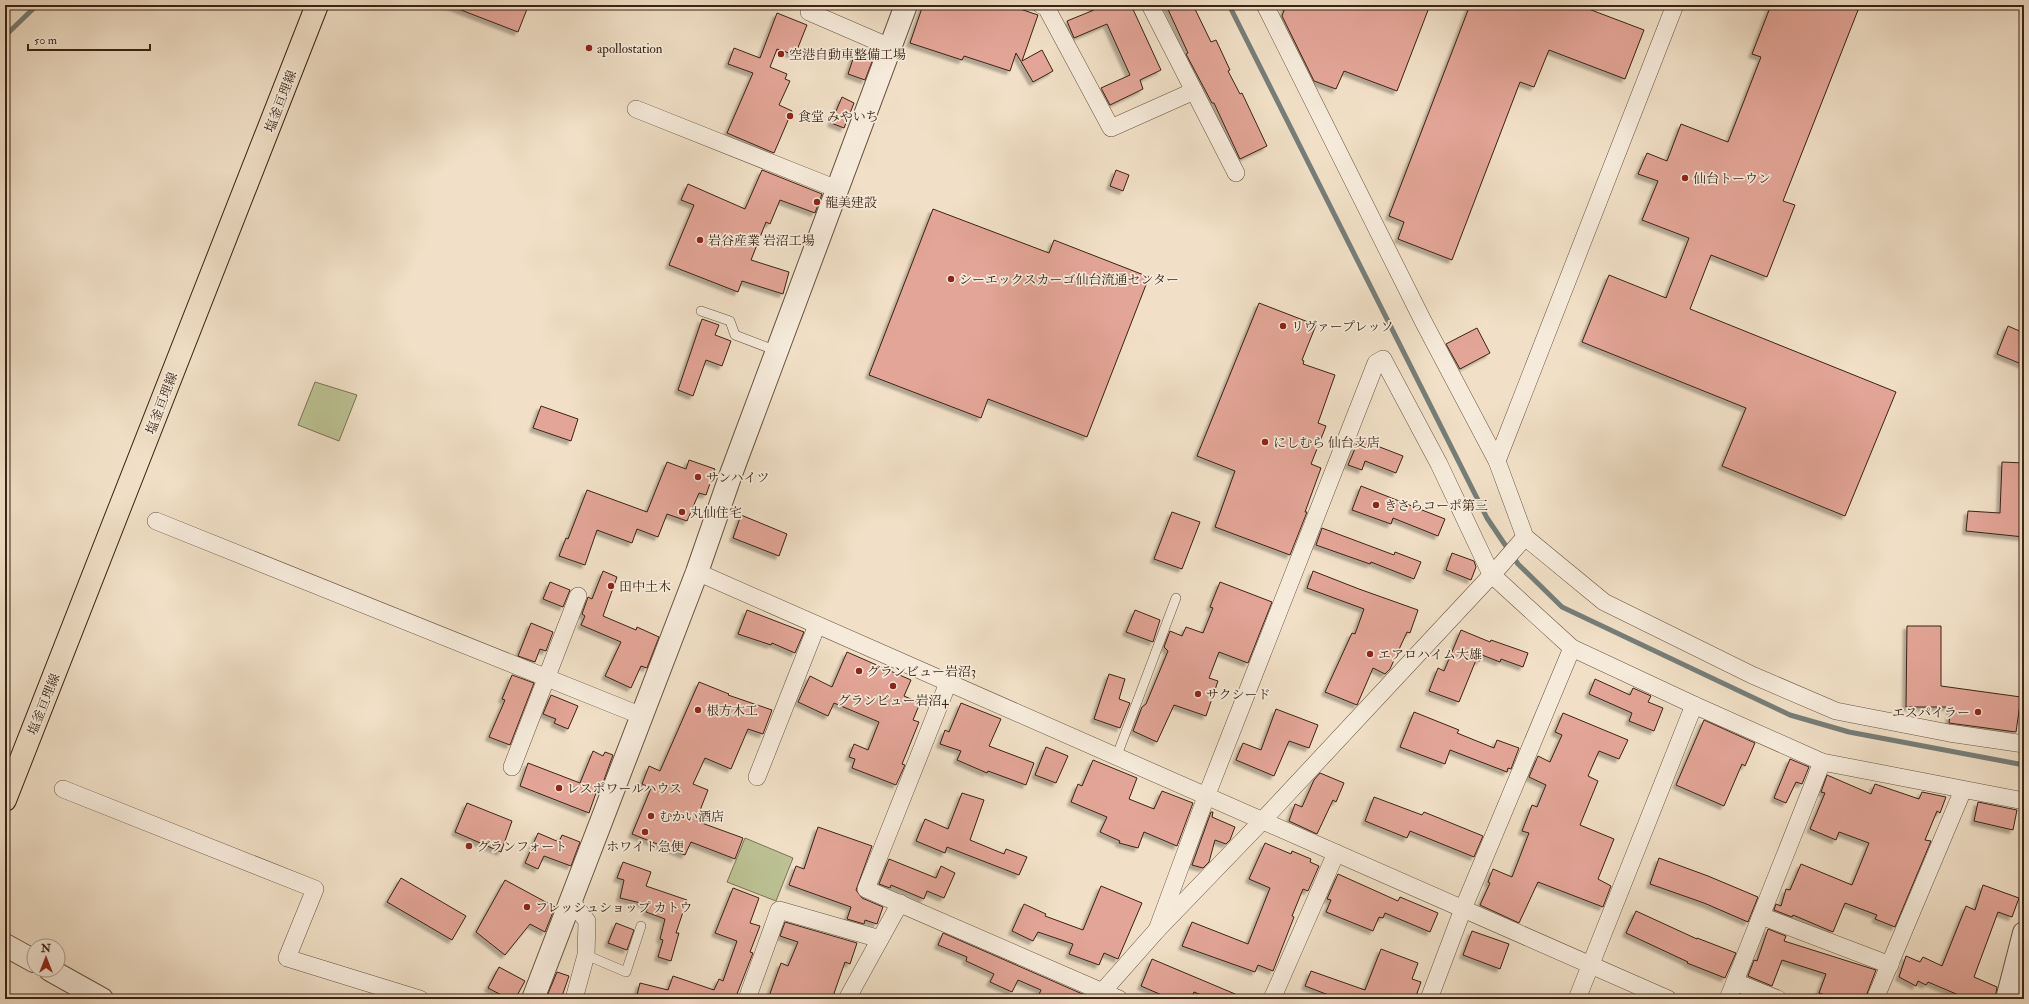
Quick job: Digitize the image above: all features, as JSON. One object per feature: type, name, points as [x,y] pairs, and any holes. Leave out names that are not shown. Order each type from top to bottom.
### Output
[{"type":"main road","name":"塩釜亘理線","points":[[5,800],[317,5]]},
{"type":"street","points":[[812,5],[809,12],[890,47]]},
{"type":"street","points":[[533,999],[697,572],[731,474],[906,5]]},
{"type":"street","points":[[1041,5],[1046,7],[1111,128],[1194,91]]},
{"type":"street","points":[[1150,5],[1236,173]]},
{"type":"street","points":[[1265,5],[1419,314],[1497,461],[1524,537],[1604,602],[1752,675],[1836,711],[1949,733],[2024,744]]},
{"type":"street","points":[[1497,461],[1675,5]]},
{"type":"street","points":[[636,109],[837,189]]},
{"type":"street","points":[[1157,930],[1206,797],[1376,363],[1383,359],[1495,571],[1572,648],[1694,705],[1822,762],[2024,801]]},
{"type":"street","points":[[156,521],[642,716]]},
{"type":"street","points":[[1100,995],[1157,930],[1262,821],[1495,571],[1524,537]]},
{"type":"street","points":[[697,572],[1116,758],[1668,999]]},
{"type":"street","points":[[512,767],[578,596]]},
{"type":"street","points":[[757,777],[817,625]]},
{"type":"street","points":[[1429,999],[1463,910],[1572,648]]},
{"type":"street","points":[[948,684],[866,889],[900,903],[1100,995],[1119,999]]},
{"type":"street","points":[[1577,999],[1592,965],[1694,705]]},
{"type":"street","points":[[1728,999],[1822,762]]},
{"type":"street","points":[[63,789],[315,889],[287,958],[420,999]]},
{"type":"street","points":[[1875,999],[1963,790]]},
{"type":"street","points":[[1272,999],[1336,853]]},
{"type":"street","points":[[571,901],[587,921],[586,955],[574,999]]},
{"type":"street","points":[[847,999],[900,903]]},
{"type":"street","points":[[747,999],[779,910],[880,939]]},
{"type":"street","points":[[1761,916],[1890,965]]},
{"type":"street","points":[[2007,999],[2024,933]]},
{"type":"street","points":[[5,945],[26,957]]},
{"type":"street","points":[[64,978],[102,999]]},
{"type":"street","points":[[1735,982],[1778,999]]},
{"type":"lane","points":[[701,311],[730,321],[735,335],[778,351]]},
{"type":"lane","points":[[1116,758],[1176,598]]},
{"type":"lane","points":[[586,955],[626,972],[641,926]]},
{"type":"green space","points":[[315,382],[357,395],[339,441],[298,425]]},
{"type":"green space","points":[[745,838],[793,858],[776,901],[727,882]]},
{"type":"building","points":[[448,5],[517,5],[527,9],[518,32]]},
{"type":"building","points":[[923,5],[1008,5],[1038,15],[1022,61],[1042,50],[1053,71],[1033,82],[1016,53],[1010,71],[964,56],[962,60],[910,43]]},
{"type":"building","points":[[1092,5],[1131,5],[1161,70],[1140,80],[1143,89],[1110,105],[1101,88],[1130,75],[1107,24],[1074,38],[1067,21],[1094,10]]},
{"type":"building","points":[[1166,5],[1193,5],[1211,42],[1216,40],[1230,70],[1228,71],[1240,94],[1242,93],[1267,146],[1240,159],[1214,103],[1212,103],[1186,54],[1188,53]]},
{"type":"building","points":[[1286,5],[1430,5],[1397,91],[1344,71],[1336,89],[1314,81],[1282,16]]},
{"type":"building","points":[[1470,5],[1578,5],[1644,30],[1625,79],[1549,50],[1534,87],[1520,82],[1452,260],[1398,239],[1404,222],[1389,216]]},
{"type":"building","points":[[1771,5],[1860,5],[1783,201],[1795,205],[1767,277],[1711,255],[1690,309],[1896,392],[1845,516],[1722,466],[1746,408],[1582,342],[1609,275],[1666,298],[1689,238],[1642,220],[1658,181],[1638,174],[1647,153],[1667,161],[1681,124],[1728,142],[1761,57],[1752,54]]},
{"type":"building","points":[[777,13],[807,25],[795,55],[777,49],[770,67],[787,74],[785,79],[790,81],[779,105],[792,111],[774,153],[727,133],[753,73],[728,64],[734,48],[760,58]]},
{"type":"building","points":[[855,53],[873,59],[865,80],[848,74]]},
{"type":"building","points":[[842,97],[854,103],[844,128],[831,123]]},
{"type":"building","points":[[762,170],[822,194],[815,213],[780,200],[770,224],[766,222],[751,260],[789,272],[783,294],[742,281],[738,292],[669,265],[694,205],[681,200],[688,184],[745,209]]},
{"type":"building","points":[[1116,170],[1129,175],[1123,191],[1110,186]]},
{"type":"building","points":[[933,209],[1049,253],[1054,240],[1149,277],[1087,437],[988,399],[981,418],[869,375]]},
{"type":"building","points":[[1259,303],[1316,325],[1302,360],[1304,361],[1303,364],[1335,375],[1318,423],[1326,426],[1311,464],[1321,468],[1305,512],[1307,512],[1290,555],[1215,527],[1235,471],[1197,456]]},
{"type":"building","points":[[702,319],[719,325],[715,335],[731,341],[722,366],[706,360],[693,396],[678,390]]},
{"type":"building","points":[[2008,326],[2024,333],[2024,365],[1997,354]]},
{"type":"building","points":[[1477,328],[1490,353],[1460,369],[1446,344]]},
{"type":"building","points":[[541,406],[578,419],[571,441],[533,428]]},
{"type":"building","points":[[1360,437],[1373,442],[1372,444],[1403,456],[1396,473],[1365,461],[1362,470],[1348,465]]},
{"type":"building","points":[[689,460],[715,469],[706,495],[699,493],[687,521],[667,514],[658,537],[637,529],[632,543],[597,530],[585,565],[559,556],[566,538],[568,539],[587,490],[647,512],[667,462],[686,469]]},
{"type":"building","points":[[2002,462],[2024,463],[2024,537],[1966,531],[1968,511],[2000,513]]},
{"type":"building","points":[[1361,486],[1445,519],[1438,536],[1393,518],[1391,524],[1352,510]]},
{"type":"building","points":[[1172,512],[1200,522],[1182,569],[1154,559]]},
{"type":"building","points":[[741,515],[787,534],[779,556],[733,538]]},
{"type":"building","points":[[1322,528],[1394,555],[1395,552],[1421,562],[1414,579],[1371,562],[1370,564],[1316,545]]},
{"type":"building","points":[[1452,553],[1474,561],[1476,567],[1471,580],[1446,570]]},
{"type":"building","points":[[603,571],[617,577],[603,616],[636,630],[637,627],[659,637],[647,668],[641,666],[631,688],[605,676],[621,642],[581,625],[585,616],[582,614],[588,597],[592,599]]},
{"type":"building","points":[[1313,571],[1418,610],[1410,633],[1407,632],[1390,669],[1385,674],[1373,668],[1357,705],[1325,692],[1352,633],[1355,634],[1364,609],[1307,588]]},
{"type":"building","points":[[550,582],[570,590],[563,607],[543,599]]},
{"type":"building","points":[[1220,582],[1272,602],[1248,663],[1219,652],[1209,678],[1218,681],[1206,716],[1174,705],[1157,742],[1133,731],[1142,707],[1146,704],[1168,651],[1164,647],[1170,631],[1182,636],[1186,627],[1203,633],[1213,608],[1210,607]]},
{"type":"building","points":[[747,610],[804,632],[795,653],[772,643],[771,645],[738,634]]},
{"type":"building","points":[[1135,610],[1160,620],[1153,642],[1126,632]]},
{"type":"building","points":[[531,623],[553,632],[546,651],[540,649],[535,662],[518,656]]},
{"type":"building","points":[[1907,626],[1941,626],[1941,686],[2021,697],[2016,732],[1949,723],[1951,707],[1906,707]]},
{"type":"building","points":[[1461,630],[1490,642],[1491,640],[1528,653],[1523,667],[1501,659],[1500,662],[1482,655],[1480,661],[1476,660],[1459,702],[1429,691],[1438,668],[1444,671]]},
{"type":"building","points":[[847,652],[911,680],[904,696],[920,703],[913,720],[919,722],[902,764],[905,765],[896,785],[852,768],[855,759],[849,757],[854,744],[868,750],[879,722],[834,703],[828,716],[798,702],[810,676],[832,687]]},
{"type":"building","points":[[1109,674],[1125,679],[1119,699],[1130,703],[1120,728],[1094,719]]},
{"type":"building","points":[[512,675],[534,683],[510,745],[489,737],[505,700],[502,699]]},
{"type":"building","points":[[1595,679],[1630,695],[1633,688],[1651,696],[1648,702],[1663,708],[1654,731],[1629,721],[1632,713],[1589,694]]},
{"type":"building","points":[[699,682],[729,694],[728,695],[772,710],[763,734],[748,729],[731,769],[705,758],[693,784],[708,790],[697,818],[700,820],[699,822],[743,838],[735,859],[691,842],[685,855],[632,834],[651,788],[642,784],[649,766],[660,771]]},
{"type":"building","points":[[551,695],[578,706],[568,729],[554,723],[556,719],[543,714]]},
{"type":"building","points":[[961,703],[1001,719],[989,746],[1034,763],[1026,785],[988,771],[987,773],[957,760],[961,751],[940,744],[945,730],[949,732]]},
{"type":"building","points":[[1276,709],[1318,725],[1309,748],[1289,741],[1274,776],[1236,760],[1243,743],[1261,750]]},
{"type":"building","points":[[1414,712],[1459,730],[1457,733],[1494,748],[1497,740],[1519,748],[1511,769],[1508,768],[1507,772],[1450,750],[1445,764],[1400,747]]},
{"type":"building","points":[[1563,713],[1628,740],[1619,759],[1599,751],[1588,776],[1598,781],[1580,825],[1614,839],[1598,879],[1611,886],[1603,907],[1538,882],[1519,923],[1480,905],[1490,883],[1488,882],[1493,869],[1512,877],[1529,833],[1522,831],[1532,805],[1537,807],[1546,785],[1529,777],[1538,756],[1550,762],[1562,735],[1555,732]]},
{"type":"building","points":[[1704,720],[1755,743],[1745,766],[1742,764],[1724,806],[1676,785]]},
{"type":"building","points":[[1046,747],[1068,756],[1056,783],[1035,775]]},
{"type":"building","name":"レスポワールハウス","points":[[593,751],[603,756],[605,752],[613,755],[600,791],[597,790],[589,813],[520,786],[528,763],[580,783]]},
{"type":"building","points":[[1790,759],[1809,767],[1802,784],[1796,782],[1786,803],[1774,798]]},
{"type":"building","points":[[1093,760],[1137,778],[1129,799],[1154,809],[1162,791],[1193,803],[1177,846],[1144,832],[1138,848],[1119,843],[1120,841],[1100,832],[1107,817],[1071,802],[1078,784],[1082,786]]},
{"type":"building","points":[[1320,773],[1344,783],[1336,802],[1333,800],[1317,834],[1289,821],[1295,804],[1302,807],[1314,780]]},
{"type":"building","points":[[1827,775],[1871,794],[1875,784],[1919,799],[1922,792],[1946,797],[1940,813],[1937,811],[1925,840],[1931,841],[1895,927],[1875,919],[1877,915],[1845,903],[1833,932],[1793,915],[1792,917],[1774,910],[1776,904],[1781,906],[1786,889],[1790,890],[1801,864],[1852,885],[1869,843],[1839,832],[1836,840],[1810,829],[1825,793],[1821,792]]},
{"type":"building","points":[[962,793],[984,800],[970,840],[1004,854],[1006,849],[1027,857],[1019,875],[947,847],[945,853],[916,841],[925,819],[948,829]]},
{"type":"building","points":[[1374,797],[1422,815],[1424,812],[1483,836],[1474,857],[1410,831],[1407,838],[1365,821]]},
{"type":"building","points":[[1978,802],[2017,810],[2013,830],[1974,821]]},
{"type":"building","points":[[467,803],[512,821],[501,852],[455,832]]},
{"type":"building","points":[[1211,812],[1213,812],[1212,817],[1235,827],[1230,840],[1226,844],[1215,840],[1209,862],[1203,868],[1192,865]]},
{"type":"building","points":[[818,827],[872,846],[856,890],[862,898],[883,907],[877,924],[865,920],[864,924],[847,919],[851,907],[789,885],[796,866],[804,869]]},
{"type":"building","points":[[538,833],[559,842],[562,835],[580,842],[571,866],[544,856],[538,869],[525,863]]},
{"type":"building","points":[[1265,843],[1291,854],[1292,851],[1311,859],[1310,862],[1319,866],[1308,891],[1303,889],[1273,971],[1258,965],[1255,972],[1182,946],[1192,922],[1248,944],[1270,888],[1249,879]]},
{"type":"building","points":[[1659,858],[1708,876],[1758,897],[1748,922],[1704,903],[1650,884]]},
{"type":"building","points":[[889,859],[936,878],[941,866],[955,873],[944,898],[927,891],[924,899],[891,885],[890,888],[879,884]]},
{"type":"building","points":[[623,862],[651,872],[646,886],[687,900],[676,933],[679,933],[671,961],[658,957],[663,940],[660,939],[665,919],[646,912],[649,905],[620,898],[624,880],[617,878]]},
{"type":"building","points":[[1338,874],[1398,901],[1400,897],[1438,913],[1430,932],[1385,913],[1383,918],[1379,917],[1373,931],[1326,912],[1331,900],[1327,899]]},
{"type":"building","points":[[401,878],[466,916],[452,940],[387,902]]},
{"type":"building","points":[[505,880],[555,907],[545,932],[530,924],[505,955],[476,932]]},
{"type":"building","points":[[1983,885],[2019,898],[2012,917],[1998,912],[1974,977],[1997,987],[1995,999],[1968,999],[1928,982],[1926,985],[1918,981],[1916,986],[1899,977],[1906,956],[1920,962],[1923,957],[1942,966],[1966,906],[1975,910]]},
{"type":"building","points":[[1101,886],[1142,903],[1118,959],[1104,953],[1099,965],[1069,954],[1073,944],[1038,932],[1033,941],[1012,931],[1024,904],[1046,914],[1045,916],[1083,930]]},
{"type":"building","points":[[733,888],[759,898],[750,923],[760,926],[750,952],[753,953],[735,999],[636,999],[640,983],[668,990],[673,976],[714,990],[719,979],[723,981],[737,941],[715,933]]},
{"type":"building","points":[[1636,911],[1697,939],[1736,953],[1725,978],[1687,963],[1688,962],[1626,933]]},
{"type":"building","points":[[785,922],[857,943],[850,964],[845,962],[832,999],[768,999],[781,963],[788,966],[798,942],[780,936]]},
{"type":"building","points":[[616,923],[634,930],[627,950],[608,943]]},
{"type":"building","points":[[1768,929],[1786,936],[1784,941],[1876,970],[1865,999],[1837,999],[1819,993],[1826,974],[1782,960],[1772,986],[1748,976],[1754,960],[1757,961]]},
{"type":"building","points":[[1472,931],[1509,944],[1500,969],[1463,955]]},
{"type":"building","points":[[943,933],[1087,996],[1086,999],[1037,999],[1041,990],[1018,980],[1012,992],[990,982],[994,974],[966,961],[967,957],[938,945]]},
{"type":"building","points":[[1381,949],[1418,963],[1412,979],[1421,982],[1415,999],[1339,999],[1305,986],[1311,971],[1365,990]]},
{"type":"building","points":[[1152,959],[1247,999],[1211,999],[1194,992],[1191,999],[1171,999],[1141,986]]},
{"type":"building","points":[[499,967],[525,981],[515,999],[509,999],[488,988]]},
{"type":"building","points":[[557,972],[569,976],[561,999],[547,996]]},
{"type":"waterway","points":[[5,36],[37,5]]},
{"type":"waterway","points":[[1229,5],[1487,518],[1518,564],[1562,607],[1790,715],[1849,732],[2024,765]]},
{"type":"place","name":"apollostation","points":[[589,48]]},
{"type":"place","name":"空港自動車整備工場","points":[[781,54]]},
{"type":"place","name":"食堂 みやいち","points":[[790,116]]},
{"type":"place","name":"仙台トーウン","points":[[1685,178]]},
{"type":"place","name":"龍美建設","points":[[817,202]]},
{"type":"place","name":"岩谷産業 岩沼工場","points":[[700,240]]},
{"type":"place","name":"シーエックスカーゴ仙台流通センター","points":[[951,279]]},
{"type":"place","name":"リヴァープレッソ","points":[[1283,326]]},
{"type":"place","name":"にしむら 仙台支店","points":[[1265,442]]},
{"type":"place","name":"サンハイツ","points":[[698,477]]},
{"type":"place","name":"きさらコーポ第三","points":[[1376,505]]},
{"type":"place","name":"丸仙住宅","points":[[682,512]]},
{"type":"place","name":"田中土木","points":[[611,586]]},
{"type":"place","name":"エアロハイム大雄","points":[[1370,654]]},
{"type":"place","name":"グランビュー岩沼3","points":[[859,671]]},
{"type":"place","name":"グランビュー岩沼4","points":[[893,686]]},
{"type":"place","name":"サクシード","points":[[1198,694]]},
{"type":"place","name":"根方木工","points":[[698,710]]},
{"type":"place","name":"エスパイラー","points":[[1978,712]]},
{"type":"place","name":"レスポワールハウス","points":[[559,788]]},
{"type":"place","name":"むかい酒店","points":[[651,816]]},
{"type":"place","name":"ホワイト急便","points":[[645,832]]},
{"type":"place","name":"グランフォート","points":[[469,846]]},
{"type":"place","name":"フレッシュショップ カトウ","points":[[527,907]]}]
